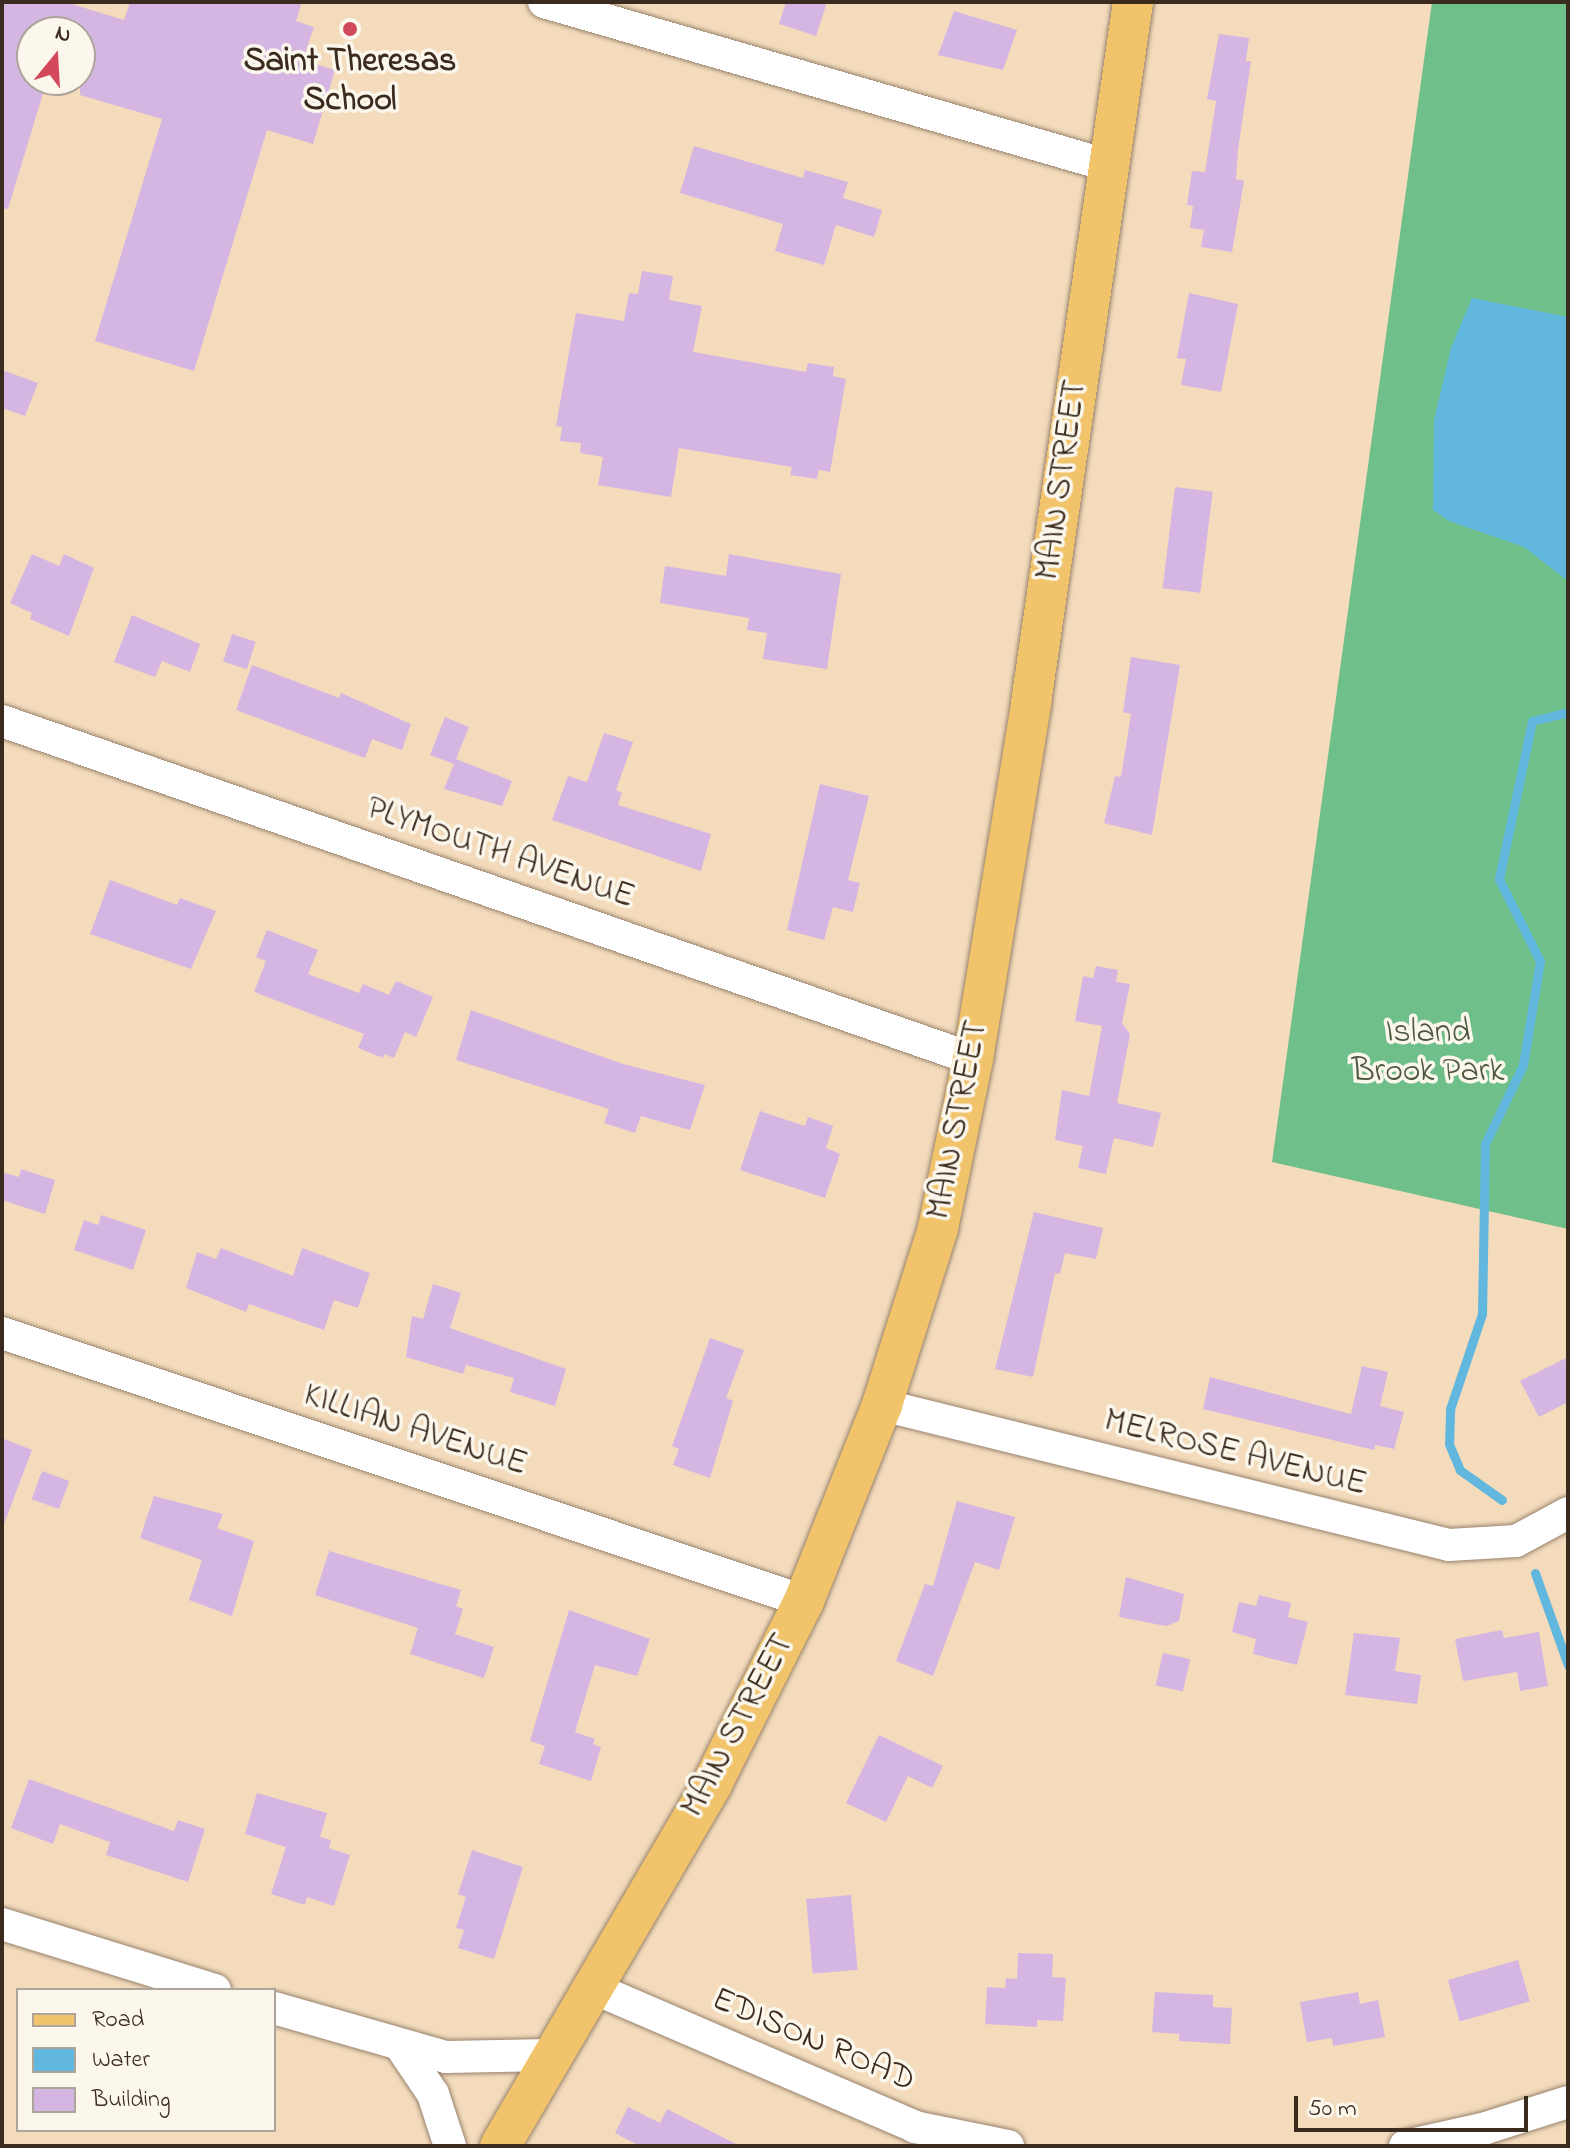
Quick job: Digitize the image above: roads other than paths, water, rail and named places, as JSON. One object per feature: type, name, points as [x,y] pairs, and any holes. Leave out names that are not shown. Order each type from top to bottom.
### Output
[{"type":"main road","name":"MAIN STREET","points":[[500,2146],[712,1784],[804,1601],[882,1405],[938,1228],[973,1059],[1031,703],[1133,2]]},
{"type":"street","points":[[544,2],[1107,165]]},
{"type":"street","name":"PLYMOUTH AVENUE","points":[[2,721],[973,1059]]},
{"type":"street","name":"KILLIAN AVENUE","points":[[2,1333],[804,1601]]},
{"type":"street","name":"MELROSE AVENUE","points":[[882,1405],[1449,1545],[1516,1541],[1568,1513]]},
{"type":"street","points":[[2,1924],[209,1988]]},
{"type":"street","name":"EDISON ROAD","points":[[593,1988],[915,2127],[990,2145]]},
{"type":"street","points":[[276,2009],[402,2048],[446,2057],[551,2055]]},
{"type":"street","points":[[402,2048],[433,2094],[450,2146]]},
{"type":"street","points":[[1405,2146],[1486,2128],[1568,2102]]},
{"type":"water","points":[[1472,298],[1568,317],[1568,581],[1524,547],[1449,521],[1433,510],[1434,420],[1451,348]]},
{"type":"waterway","points":[[1502,1500],[1460,1470],[1449,1444],[1450,1409],[1482,1314],[1485,1144],[1523,1065],[1540,961],[1499,879],[1532,721],[1568,712]]},
{"type":"waterway","points":[[1535,1573],[1568,1665]]},
{"type":"place","name":"Saint Theresas School","points":[[350,29]]},
{"type":"park label","name":"Island Brook Park","points":[[1428,1052]]}]
